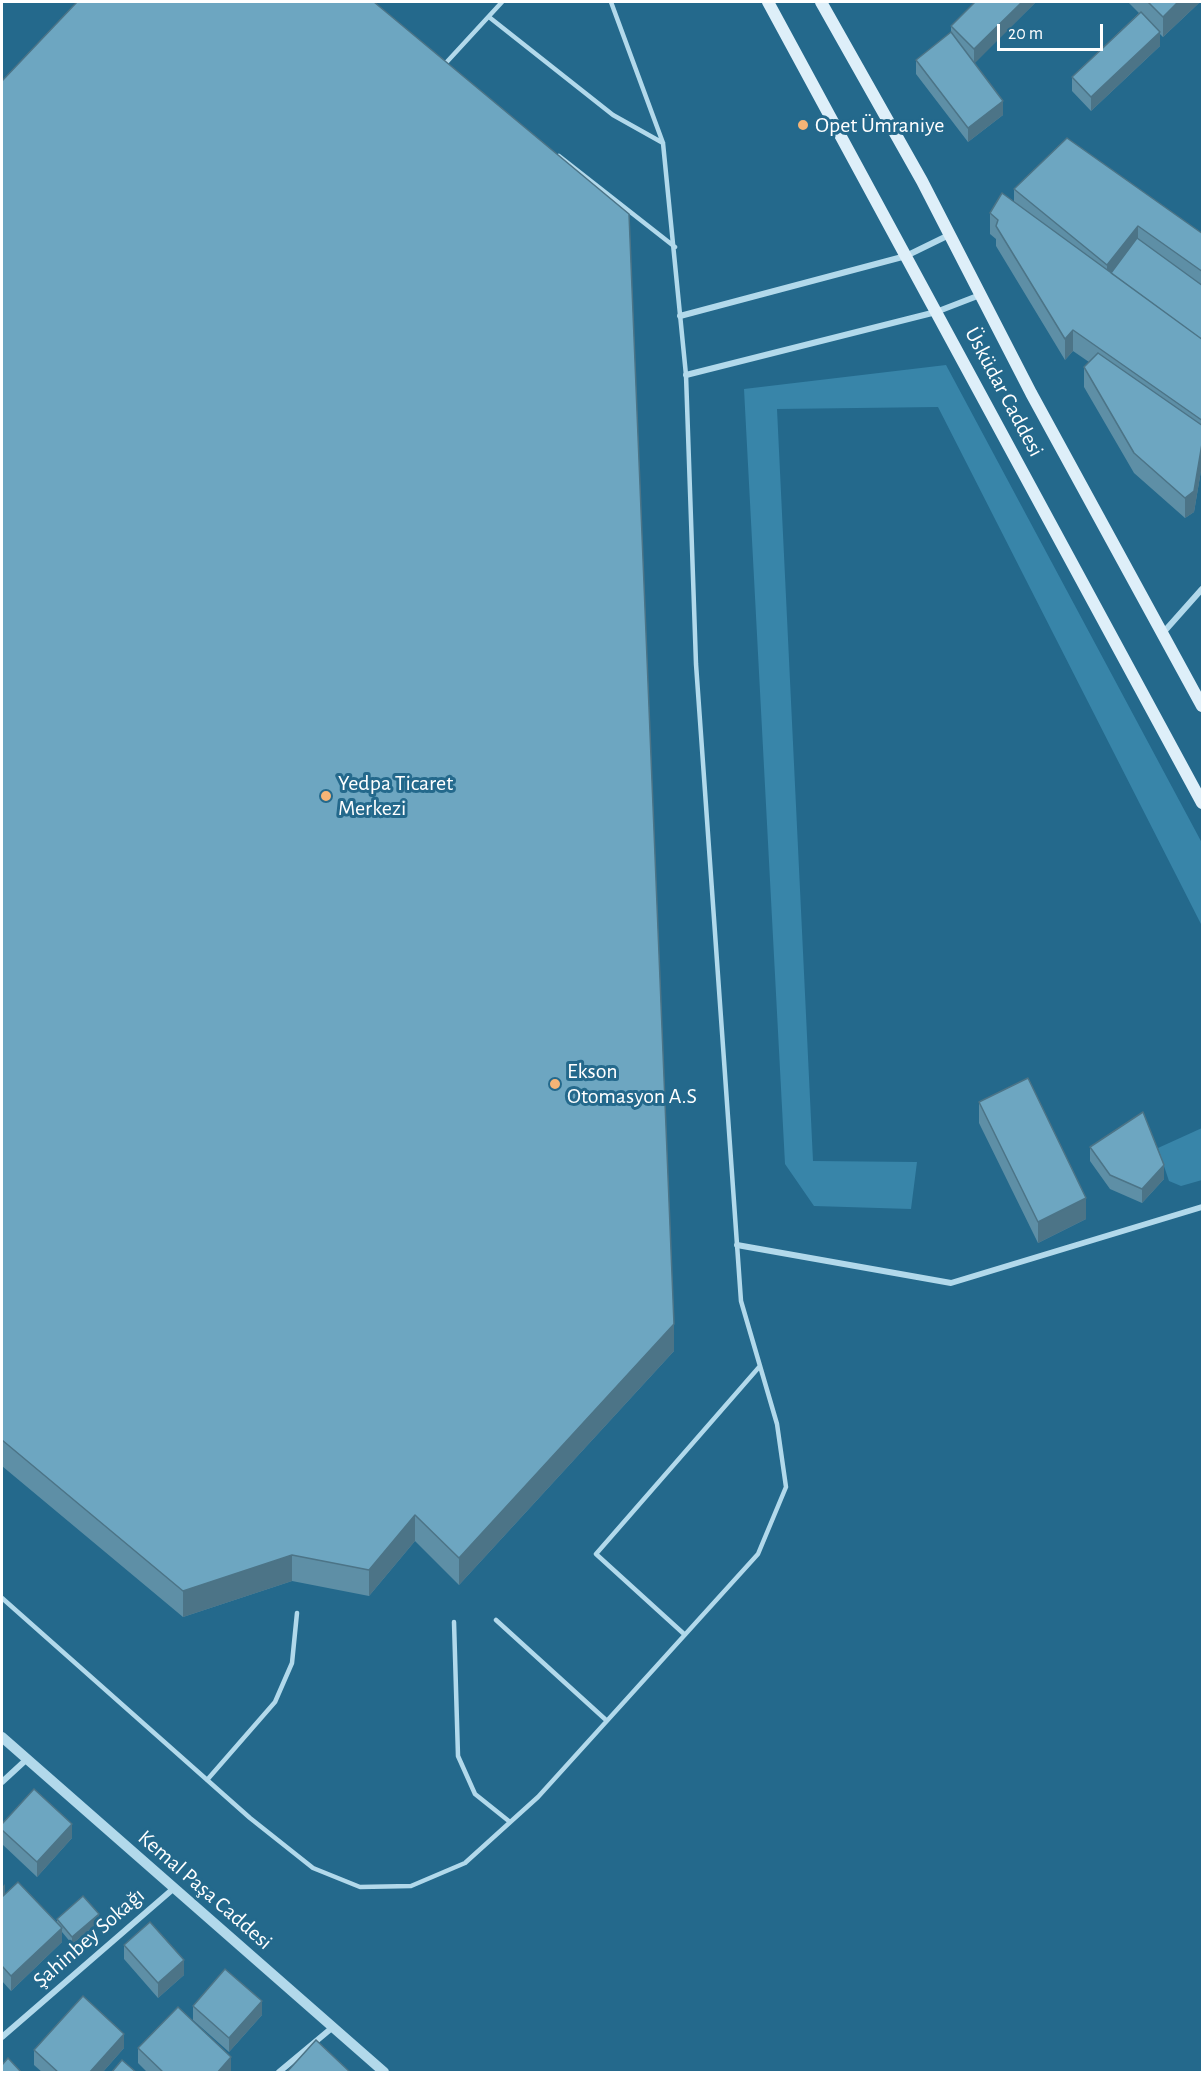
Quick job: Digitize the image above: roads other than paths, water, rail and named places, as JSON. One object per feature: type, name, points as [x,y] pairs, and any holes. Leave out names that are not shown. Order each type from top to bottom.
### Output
[{"type":"main road","name":"Üsküdar Caddesi","points":[[768,2],[1203,804]]},
{"type":"main road","name":"Üsküdar Caddesi","points":[[821,2],[949,235],[1161,635],[1203,706]]},
{"type":"street","points":[[680,316],[906,256],[949,235]]},
{"type":"street","points":[[686,375],[936,312],[980,295]]},
{"type":"street","points":[[1161,635],[1203,589]]},
{"type":"street","points":[[737,1245],[951,1283],[1203,1207]]},
{"type":"street","name":"Kemal Paşa Caddesi","points":[[2,1737],[384,2073]]},
{"type":"street","points":[[2,1782],[27,1759]]},
{"type":"street","name":"Şahinbey Sokağı","points":[[2,2037],[173,1889]]},
{"type":"street","points":[[279,2073],[333,2027]]},
{"type":"lane","points":[[453,73],[444,65],[502,2]]},
{"type":"lane","points":[[2,1598],[207,1780],[313,1868],[360,1887],[411,1886],[465,1863],[538,1797],[758,1554],[786,1487],[777,1424],[741,1301],[696,664],[686,375],[663,143],[611,2]]},
{"type":"lane","points":[[489,17],[613,116],[663,143]]},
{"type":"lane","points":[[555,152],[675,247]]},
{"type":"lane","points":[[684,1634],[596,1554],[760,1365]]},
{"type":"lane","points":[[207,1780],[276,1702],[292,1663],[297,1613]]},
{"type":"lane","points":[[496,1620],[606,1720]]},
{"type":"lane","points":[[454,1622],[458,1756],[474,1794],[510,1822]]},
{"type":"place","name":"Opet Ümraniye","points":[[803,125]]},
{"type":"place","name":"Yedpa Ticaret Merkezi","points":[[326,796]]},
{"type":"place","name":"Ekson Otomasyon A.S","points":[[555,1084]]}]
